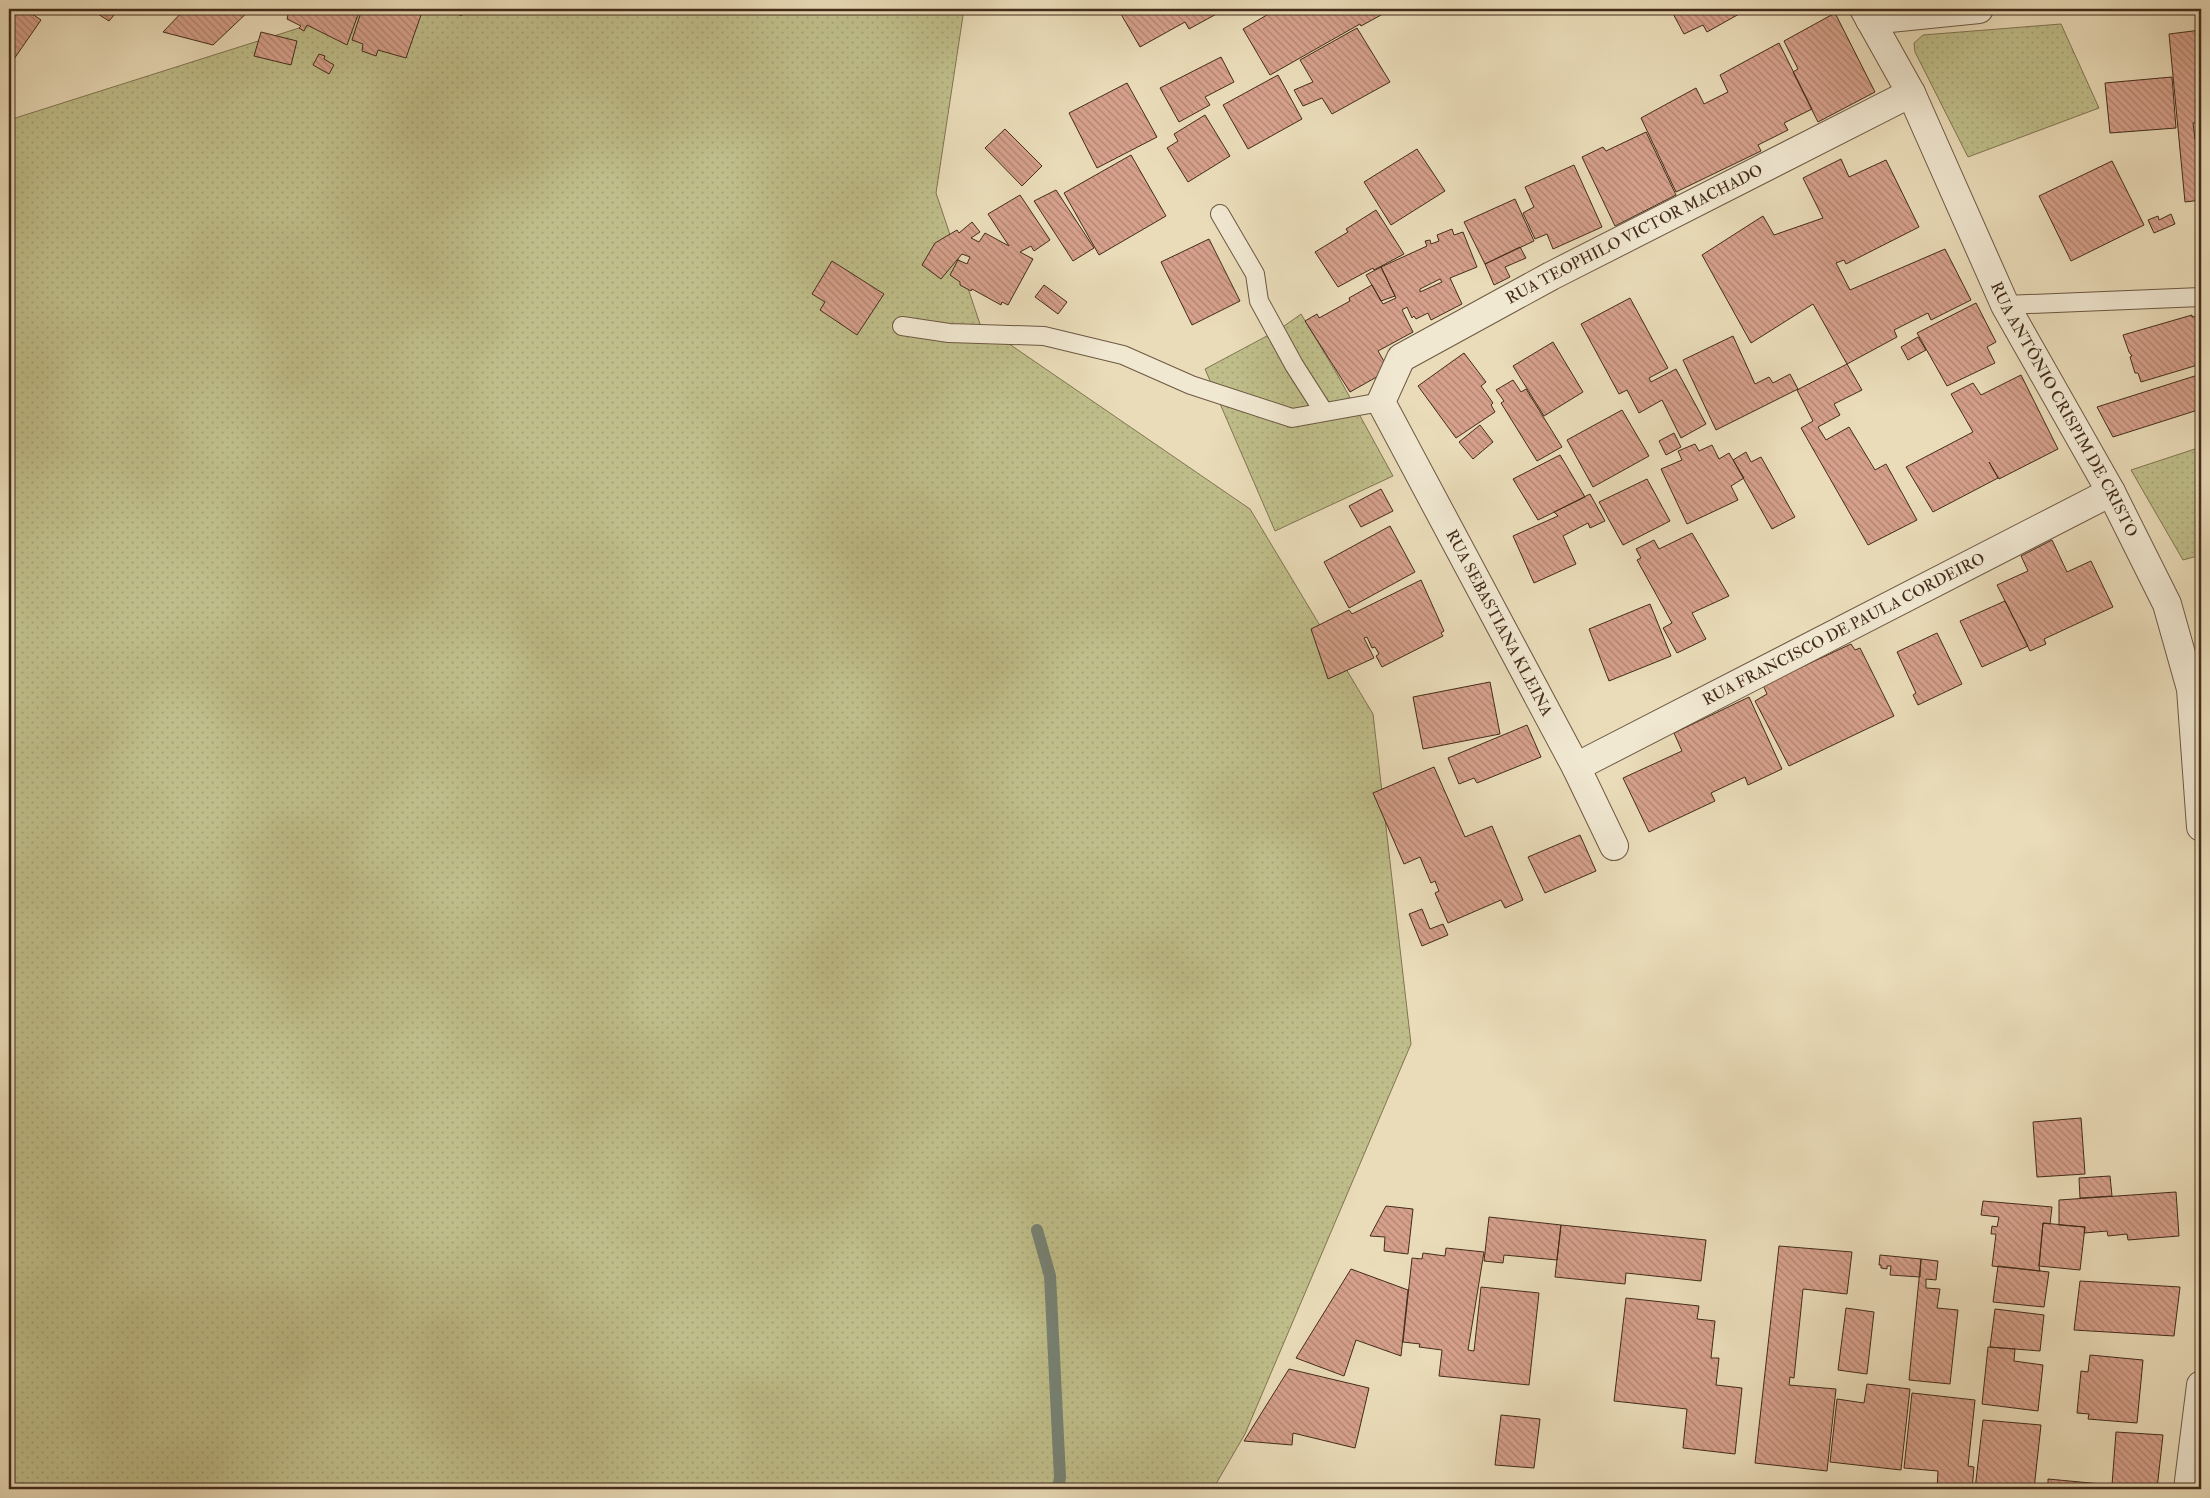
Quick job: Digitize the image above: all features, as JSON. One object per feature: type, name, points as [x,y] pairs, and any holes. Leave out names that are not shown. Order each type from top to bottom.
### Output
[{"type":"street","points":[[1867,14],[1979,9]]},
{"type":"street","name":"RUA ANTÔNIO CRISPIM DE CRISTO","points":[[1867,14],[1911,93],[2006,305],[2111,492],[2167,604],[2191,689],[2201,827]]},
{"type":"street","name":"RUA TEOPHILO VICTOR MACHADO","points":[[1381,402],[1401,358],[1551,276],[1911,93]]},
{"type":"street","name":"RUA SEBASTIANA KLEINA","points":[[1381,402],[1576,768],[1614,846]]},
{"type":"street","name":"RUA FRANCISCO DE PAULA CORDEIRO","points":[[1576,768],[2111,492]]},
{"type":"street","points":[[2188,1489],[2201,1385]]},
{"type":"lane","points":[[1220,214],[1255,274],[1259,301],[1294,366],[1324,412]]},
{"type":"lane","points":[[2006,305],[2201,297]]},
{"type":"lane","points":[[902,326],[949,333],[1044,336],[1123,355],[1191,385],[1292,418],[1381,402]]},
{"type":"shaded area","points":[[359,9],[964,9],[936,193],[980,324],[1250,509],[1373,714],[1411,1044],[1245,1434],[1213,1489],[9,1489],[9,120]]},
{"type":"shaded area","points":[[2061,24],[2099,108],[1968,157],[1915,52],[1914,43],[1923,35]]},
{"type":"shaded area","points":[[1301,314],[1337,374],[1393,476],[1275,531],[1205,369],[1280,329]]},
{"type":"shaded area","points":[[2201,447],[2201,555],[2183,560],[2131,470]]},
{"type":"building","points":[[17,9],[25,9],[41,20],[14,59],[9,55],[9,21]]},
{"type":"building","points":[[90,9],[119,9],[109,21]]},
{"type":"building","points":[[185,9],[251,9],[213,45],[163,32]]},
{"type":"building","points":[[274,9],[360,9],[347,45],[307,25],[304,31],[299,28],[301,26],[287,19],[288,15]]},
{"type":"building","points":[[362,9],[404,9],[421,15],[406,58],[378,50],[376,56],[362,51],[363,44],[352,40]]},
{"type":"building","points":[[451,9],[467,9],[461,16]]},
{"type":"building","points":[[1118,9],[1221,9],[1222,11],[1189,29],[1185,22],[1140,47]]},
{"type":"building","points":[[1271,9],[1392,9],[1361,26],[1360,24],[1270,75],[1243,29],[1272,12]]},
{"type":"building","points":[[1748,9],[1707,32],[1703,25],[1684,34],[1671,10]]},
{"type":"building","points":[[1835,13],[1875,92],[1818,122],[1793,72],[1798,69],[1784,41]]},
{"type":"building","points":[[1357,28],[1390,82],[1332,114],[1322,98],[1303,106],[1294,90],[1313,82],[1300,60]]},
{"type":"building","points":[[2201,30],[2201,123],[2193,123],[2195,139],[2201,138],[2201,200],[2185,202],[2169,34]]},
{"type":"building","points":[[261,32],[297,41],[291,65],[254,56]]},
{"type":"building","points":[[1779,43],[1812,109],[1784,123],[1788,130],[1758,145],[1761,151],[1676,192],[1641,118],[1696,88],[1704,104],[1728,92],[1720,75]]},
{"type":"building","points":[[319,54],[325,56],[324,59],[334,65],[329,74],[313,65]]},
{"type":"building","points":[[1221,57],[1234,82],[1205,97],[1210,105],[1179,122],[1160,88]]},
{"type":"building","points":[[1278,75],[1302,119],[1248,149],[1223,105]]},
{"type":"building","points":[[2172,77],[2176,128],[2110,133],[2105,83]]},
{"type":"building","points":[[1127,83],[1157,137],[1097,168],[1069,113]]},
{"type":"building","points":[[1205,115],[1230,156],[1188,182],[1167,148],[1178,141],[1174,134]]},
{"type":"building","points":[[1005,129],[1042,166],[1022,186],[985,148]]},
{"type":"building","points":[[1646,132],[1676,195],[1615,226],[1582,157],[1603,147],[1606,151]]},
{"type":"building","points":[[1417,149],[1445,191],[1391,225],[1364,182]]},
{"type":"building","points":[[1131,155],[1166,216],[1099,255],[1064,193]]},
{"type":"building","points":[[1841,159],[1849,177],[1886,160],[1919,227],[1846,264],[1844,260],[1836,263],[1850,290],[1945,249],[1971,300],[1931,320],[1928,313],[1894,330],[1897,337],[1847,364],[1813,304],[1751,343],[1702,255],[1763,216],[1774,235],[1823,218],[1803,178]]},
{"type":"building","points":[[2112,161],[2144,225],[2071,261],[2039,196]]},
{"type":"building","points":[[1574,165],[1602,227],[1553,249],[1547,234],[1535,239],[1523,213],[1534,207],[1525,187]]},
{"type":"building","points":[[1056,190],[1094,248],[1073,261],[1034,201]]},
{"type":"building","points":[[1020,195],[1050,240],[1034,251],[1031,246],[1020,252],[1033,259],[1008,305],[1002,302],[1001,305],[972,289],[971,291],[960,285],[960,282],[950,275],[958,260],[967,264],[970,257],[962,254],[941,279],[922,265],[935,243],[957,230],[959,233],[972,222],[980,232],[971,238],[979,242],[985,233],[1009,246],[988,214]]},
{"type":"building","points":[[1515,199],[1534,241],[1485,264],[1464,222]]},
{"type":"building","points":[[1376,210],[1404,254],[1338,287],[1315,252],[1348,232],[1346,229]]},
{"type":"building","points":[[2171,214],[2175,224],[2154,233],[2148,220],[2158,216],[2159,220]]},
{"type":"building","points":[[1452,229],[1454,235],[1463,232],[1477,267],[1450,278],[1462,304],[1431,320],[1428,313],[1416,319],[1414,316],[1412,318],[1407,307],[1402,310],[1413,332],[1378,351],[1389,370],[1350,392],[1305,321],[1317,314],[1319,318],[1350,301],[1349,298],[1372,285],[1383,304],[1396,298],[1381,267],[1427,246],[1425,241],[1430,240],[1431,244],[1439,241],[1437,235]],"holes":[[[1440,279],[1442,282],[1420,292],[1420,289]]]},
{"type":"building","points":[[1209,239],[1240,301],[1192,325],[1161,262]]},
{"type":"building","points":[[1520,247],[1526,258],[1505,267],[1510,277],[1494,285],[1485,264]]},
{"type":"building","points":[[832,261],[884,294],[857,335],[820,310],[825,302],[812,294]]},
{"type":"building","points":[[1381,267],[1395,296],[1381,301],[1366,275]]},
{"type":"building","points":[[1044,285],[1067,302],[1058,314],[1035,297]]},
{"type":"building","points":[[1630,298],[1668,368],[1649,378],[1651,382],[1676,369],[1706,424],[1681,438],[1662,400],[1639,413],[1627,390],[1619,394],[1581,324]]},
{"type":"building","points":[[1976,303],[1996,342],[1987,347],[1995,363],[1947,386],[1917,333]]},
{"type":"building","points":[[2192,315],[2192,317],[2198,316],[2201,325],[2201,364],[2141,382],[2138,373],[2135,373],[2130,357],[2132,356],[2123,335]]},
{"type":"building","points":[[1733,336],[1755,384],[1769,377],[1773,383],[1790,374],[1798,389],[1716,430],[1683,360]]},
{"type":"building","points":[[1918,337],[1926,350],[1908,360],[1901,347]]},
{"type":"building","points":[[1553,342],[1583,392],[1544,416],[1513,366]]},
{"type":"building","points":[[1464,353],[1486,382],[1481,386],[1493,403],[1491,405],[1495,412],[1456,438],[1418,386]]},
{"type":"building","points":[[1847,364],[1862,390],[1834,404],[1840,415],[1818,427],[1826,440],[1849,427],[1875,470],[1886,464],[1917,520],[1868,545],[1801,428],[1813,421],[1797,390]]},
{"type":"building","points":[[2201,374],[2201,409],[2113,437],[2097,407]]},
{"type":"building","points":[[2021,375],[2058,449],[1999,479],[1989,462],[1998,478],[1933,512],[1906,467],[1973,432],[1951,394],[1973,383],[1981,395]]},
{"type":"building","points":[[1513,380],[1521,392],[1526,389],[1562,447],[1537,461],[1501,403],[1504,401],[1496,390]]},
{"type":"building","points":[[1622,410],[1649,456],[1593,487],[1567,440]]},
{"type":"building","points":[[1480,425],[1493,442],[1473,459],[1459,442]]},
{"type":"building","points":[[1674,433],[1681,447],[1666,455],[1659,441]]},
{"type":"building","points":[[1695,444],[1699,451],[1712,445],[1719,459],[1729,453],[1744,478],[1731,486],[1738,500],[1687,524],[1661,469],[1682,460],[1678,451]]},
{"type":"building","points":[[1746,452],[1751,462],[1761,457],[1795,517],[1772,529],[1733,460]]},
{"type":"building","points":[[1560,455],[1585,497],[1538,520],[1513,479]]},
{"type":"building","points":[[1647,479],[1670,521],[1623,545],[1599,502]]},
{"type":"building","points":[[1381,489],[1393,511],[1361,527],[1349,506]]},
{"type":"building","points":[[1590,494],[1605,521],[1590,528],[1588,523],[1563,536],[1576,564],[1534,583],[1513,536],[1558,516],[1554,512]]},
{"type":"building","points":[[1390,526],[1415,572],[1349,608],[1324,562]]},
{"type":"building","points":[[1692,533],[1729,596],[1692,613],[1706,639],[1677,653],[1663,628],[1672,623],[1637,560],[1641,558],[1636,549],[1654,540],[1659,549]]},
{"type":"building","points":[[2052,540],[2067,572],[2091,561],[2113,607],[2044,639],[2046,644],[2030,651],[1997,585],[2028,571],[2021,556]]},
{"type":"building","points":[[1421,580],[1444,631],[1441,633],[1443,636],[1382,667],[1376,656],[1379,654],[1375,647],[1372,648],[1367,637],[1364,638],[1374,658],[1328,679],[1311,629],[1349,610],[1352,614]]},
{"type":"building","points":[[2005,601],[2028,646],[1982,667],[1960,621]]},
{"type":"building","points":[[1650,604],[1671,656],[1609,681],[1589,629]]},
{"type":"building","points":[[1937,633],[1962,684],[1918,705],[1913,695],[1916,693],[1897,652]]},
{"type":"building","points":[[1851,644],[1855,650],[1860,648],[1894,716],[1789,766],[1755,701],[1767,694],[1763,685]]},
{"type":"building","points":[[1490,682],[1500,734],[1423,749],[1413,697]]},
{"type":"building","points":[[1749,697],[1782,769],[1748,785],[1745,777],[1711,793],[1715,801],[1649,832],[1623,778],[1682,751],[1674,733]]},
{"type":"building","points":[[1527,725],[1541,757],[1477,783],[1474,778],[1459,784],[1448,758]]},
{"type":"building","points":[[1434,767],[1465,837],[1492,826],[1523,900],[1505,908],[1501,900],[1448,923],[1435,893],[1439,891],[1435,881],[1431,883],[1420,857],[1404,864],[1373,793]]},
{"type":"building","points":[[1580,835],[1596,871],[1545,893],[1528,857]]},
{"type":"building","points":[[1422,909],[1430,929],[1443,924],[1448,935],[1422,946],[1409,914]]},
{"type":"building","points":[[2081,1118],[2085,1174],[2037,1177],[2033,1122]]},
{"type":"building","points":[[2110,1176],[2112,1196],[2080,1198],[2079,1178]]},
{"type":"building","points":[[2176,1192],[2179,1236],[2128,1240],[2127,1234],[2108,1236],[2107,1231],[2084,1233],[2085,1227],[2059,1225],[2059,1200]]},
{"type":"building","points":[[1983,1201],[2052,1207],[2050,1224],[2043,1223],[2040,1271],[1992,1266],[1996,1234],[1991,1234],[1992,1226],[1997,1227],[1999,1217],[1981,1215]]},
{"type":"building","points":[[1386,1206],[1413,1209],[1408,1254],[1384,1251],[1385,1237],[1370,1236]]},
{"type":"building","points":[[1489,1217],[1561,1225],[1557,1260],[1504,1255],[1503,1263],[1484,1261]]},
{"type":"building","points":[[2043,1223],[2085,1227],[2080,1270],[2039,1266]]},
{"type":"building","points":[[1561,1225],[1706,1240],[1701,1281],[1626,1273],[1625,1284],[1555,1277]]},
{"type":"building","points":[[1779,1246],[1852,1252],[1847,1294],[1803,1289],[1794,1378],[1790,1377],[1789,1385],[1836,1389],[1827,1471],[1755,1463]]},
{"type":"building","points":[[1446,1248],[1484,1252],[1468,1350],[1474,1351],[1481,1287],[1539,1293],[1529,1385],[1439,1376],[1442,1350],[1419,1347],[1420,1344],[1403,1342],[1412,1258],[1422,1259],[1423,1253],[1445,1256]]},
{"type":"building","points":[[1880,1255],[1921,1259],[1920,1277],[1890,1275],[1891,1266],[1887,1266],[1887,1269],[1881,1268],[1881,1265],[1879,1265]]},
{"type":"building","points":[[1921,1259],[1938,1261],[1936,1280],[1926,1279],[1926,1288],[1940,1289],[1937,1308],[1958,1310],[1950,1384],[1909,1380]]},
{"type":"building","points":[[1998,1266],[2049,1272],[2044,1307],[1993,1302]]},
{"type":"building","points":[[1351,1269],[1408,1290],[1401,1356],[1356,1340],[1344,1376],[1296,1358]]},
{"type":"building","points":[[2080,1281],[2180,1287],[2174,1336],[2074,1330]]},
{"type":"building","points":[[1626,1298],[1699,1306],[1697,1319],[1715,1321],[1711,1358],[1719,1358],[1716,1385],[1742,1388],[1735,1454],[1683,1448],[1687,1409],[1614,1401]]},
{"type":"building","points":[[1846,1308],[1874,1312],[1867,1374],[1838,1370]]},
{"type":"building","points":[[1995,1309],[2044,1315],[2040,1351],[1990,1347]]},
{"type":"building","points":[[1988,1347],[2015,1349],[2014,1361],[2043,1365],[2038,1411],[1982,1404]]},
{"type":"building","points":[[2090,1355],[2143,1360],[2137,1423],[2088,1419],[2089,1414],[2077,1413],[2081,1371],[2088,1372]]},
{"type":"building","points":[[1289,1369],[1369,1388],[1355,1448],[1293,1433],[1292,1445],[1244,1441]]},
{"type":"building","points":[[1867,1384],[1910,1389],[1901,1470],[1830,1462],[1837,1399],[1864,1403]]},
{"type":"building","points":[[1912,1393],[1975,1400],[1968,1466],[1974,1467],[1972,1489],[1937,1489],[1938,1471],[1904,1468]]},
{"type":"building","points":[[1501,1415],[1540,1419],[1534,1468],[1495,1465]]},
{"type":"building","points":[[1983,1420],[2041,1425],[2034,1489],[1975,1489]]},
{"type":"building","points":[[2116,1432],[2163,1435],[2157,1489],[2048,1489],[2048,1479],[2112,1485]]},
{"type":"waterway","points":[[1037,1230],[1050,1276],[1060,1477],[1058,1489]]}]
